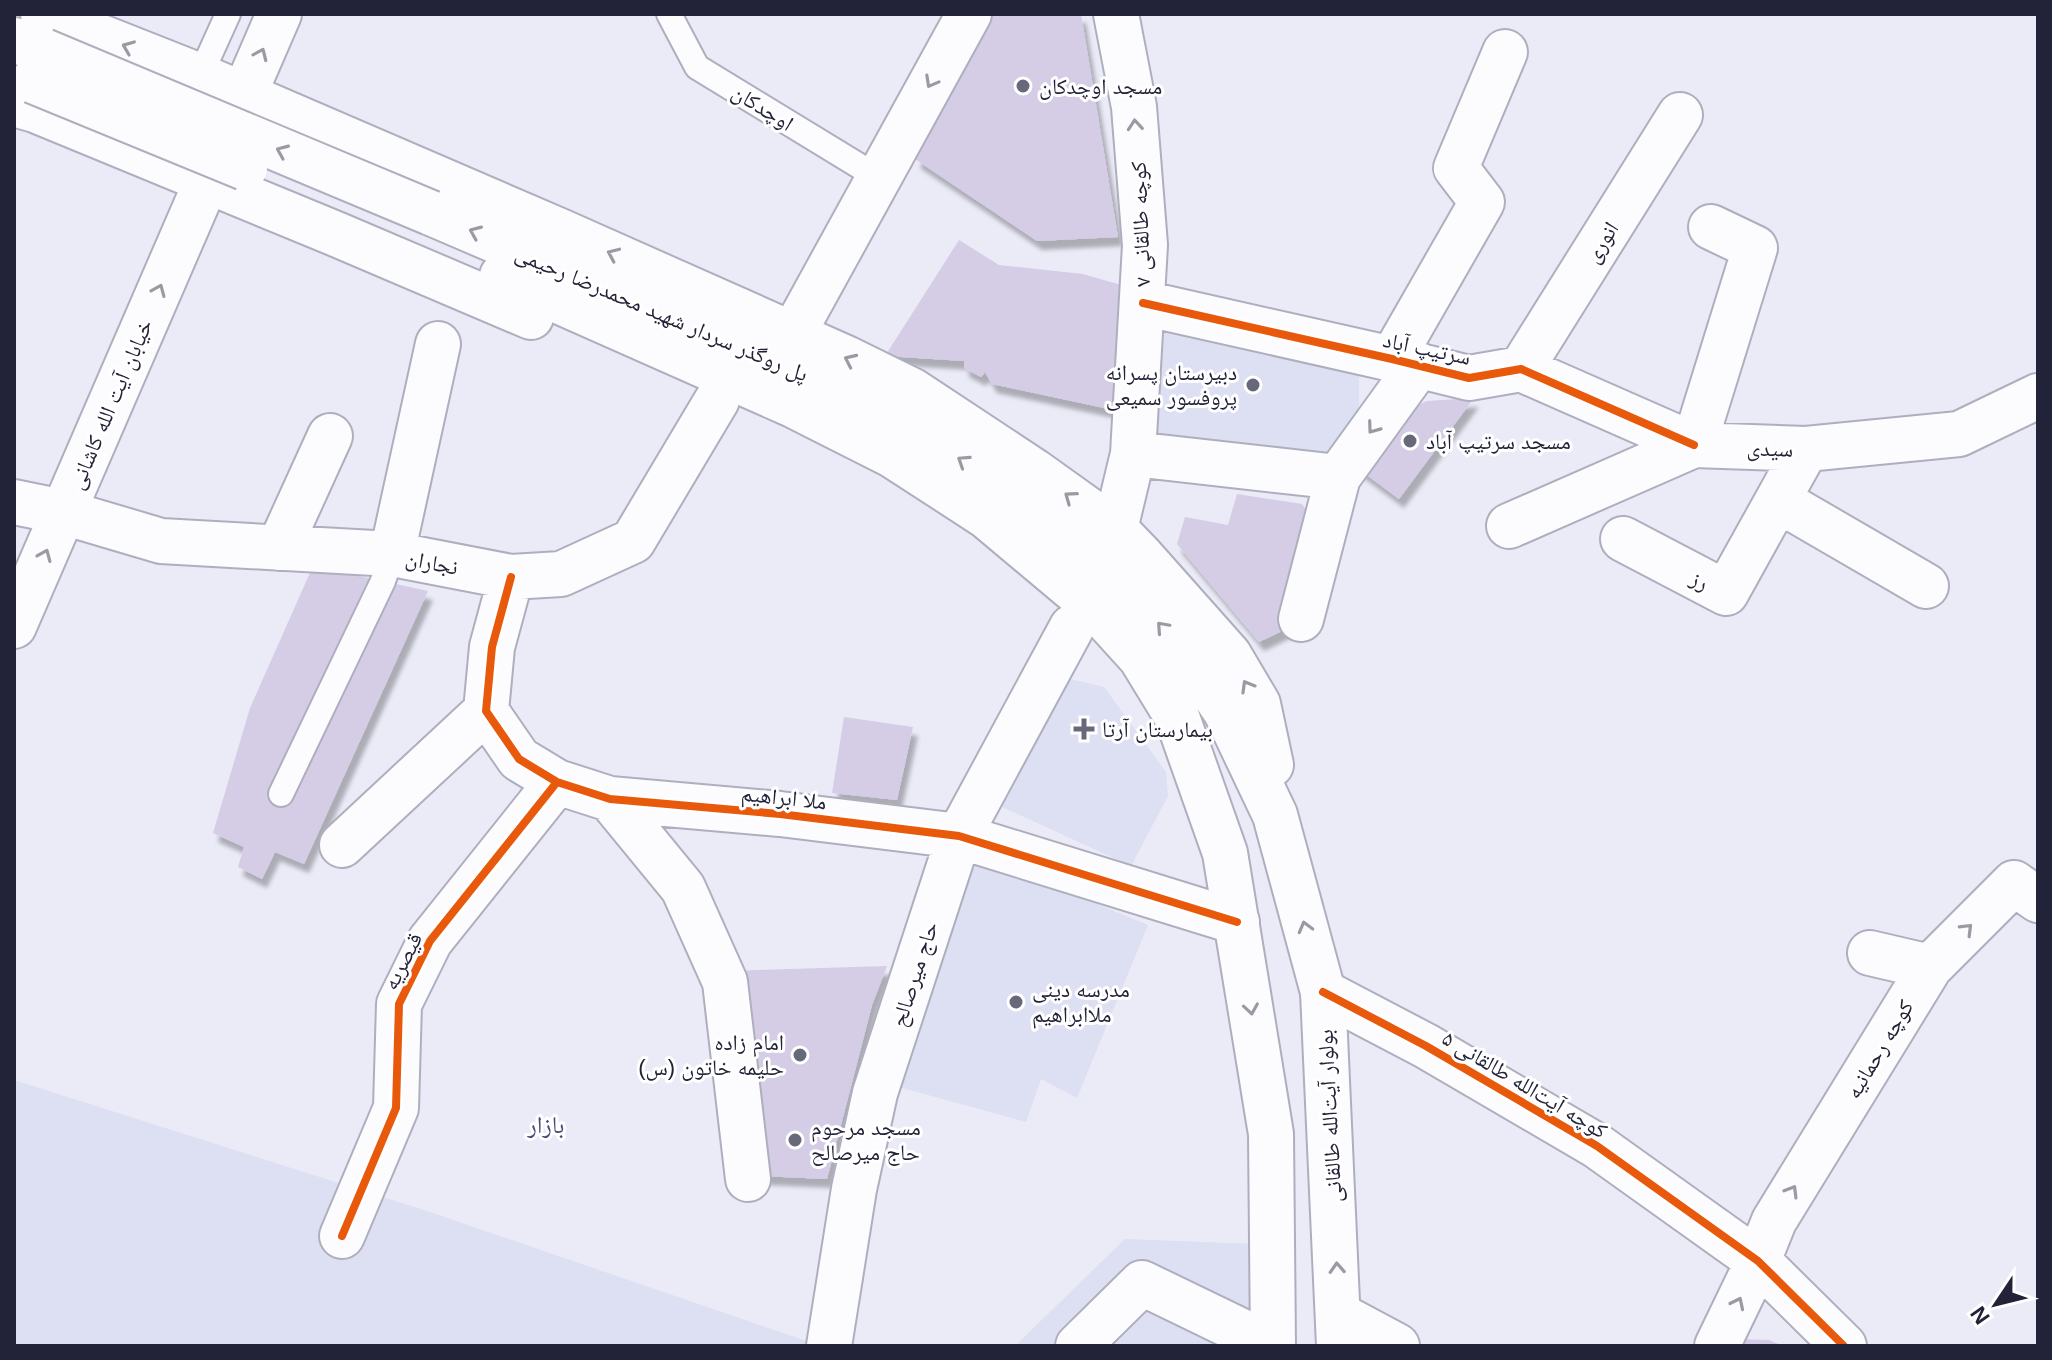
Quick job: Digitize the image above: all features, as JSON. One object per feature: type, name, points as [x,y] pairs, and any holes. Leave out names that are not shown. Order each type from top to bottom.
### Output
[{"type":"street","points":[[243,94],[279,14]]},
{"type":"street","points":[[783,331],[794,332],[969,14]]},
{"type":"street","name":"کوچه طالقانی ۷","points":[[1115,529],[1133,454],[1145,245],[1134,107],[1116,14]]},
{"type":"street","points":[[1406,362],[1482,202],[1456,168],[1505,52]]},
{"type":"street","points":[[33,62],[200,76],[600,249],[913,391],[1115,529],[1229,655],[1258,704],[1270,755],[1275,815]]},
{"type":"street","points":[[33,62],[163,163],[581,339],[825,450],[893,486],[946,521],[1038,593],[1109,666],[1149,724],[1225,853],[1271,1134],[1272,1346],[1142,1283],[1078,1346]]},
{"type":"street","name":"پل روگذر سردار شهید محمدرضا رحیمی","points":[[33,62],[423,226],[751,350],[914,429],[1019,498],[1137,598],[1189,657],[1226,712]]},
{"type":"street","points":[[163,163],[200,76]]},
{"type":"street","name":"خیابان آیت الله کاشانی","points":[[14,626],[243,94]]},
{"type":"street","name":"انوری","points":[[1521,369],[1680,115]]},
{"type":"street","points":[[336,234],[325,209],[324,183],[347,158],[375,152]]},
{"type":"street","name":"پل روگذر سردار شهید محمدرضا رحیمی","points":[[423,226],[892,455],[986,516],[1102,615],[1141,658],[1177,717],[1225,853]]},
{"type":"street","points":[[1521,369],[1694,445],[1755,248],[1711,227]]},
{"type":"street","name":"سرتیپ آباد","points":[[1143,303],[1469,378],[1521,369]]},
{"type":"street","points":[[392,554],[438,344]]},
{"type":"street","name":"سرتیپ آباد","points":[[1338,477],[1406,362]]},
{"type":"street","name":"سیدی","points":[[1509,526],[1694,445],[1806,449],[1959,434],[2038,396]]},
{"type":"street","name":"نجاران","points":[[14,502],[63,512],[161,541],[392,554],[511,577],[561,574],[633,541],[717,400]]},
{"type":"street","points":[[279,548],[330,436]]},
{"type":"street","name":"رز","points":[[1623,539],[1726,593],[1806,449]]},
{"type":"street","points":[[1133,454],[1338,477],[1301,619]]},
{"type":"street","points":[[1778,500],[1926,586]]},
{"type":"street","points":[[342,845],[486,711],[492,647],[511,577]]},
{"type":"street","name":"حاج میرصالح","points":[[829,1346],[854,1189],[875,1093],[959,836],[1072,627]]},
{"type":"street","name":"ملا ابراهیم","points":[[486,711],[519,759],[557,782],[610,799],[780,814],[959,836],[1237,922]]},
{"type":"street","name":"بولوار آیت‌الله طالقانی","points":[[1226,712],[1275,815],[1323,992],[1339,1331]]},
{"type":"street","name":"قیصریه","points":[[342,1236],[396,1108],[399,1004],[430,941],[557,782]]},
{"type":"street","points":[[610,799],[683,888],[725,982],[748,1179]]},
{"type":"street","name":"کوچه رحمانیه","points":[[1717,1346],[1774,1221],[1930,967],[2014,883],[2038,900]]},
{"type":"street","points":[[1870,953],[1930,967]]},
{"type":"street","name":"کوچه آیت‌الله طالقانی ۵","points":[[1323,992],[1426,1046],[1597,1146],[1758,1261],[1844,1346]]},
{"type":"street","points":[[1339,1331],[1397,1346]]},
{"type":"lane","points":[[200,76],[228,14]]},
{"type":"lane","name":"اوچدکان","points":[[669,14],[697,67],[879,178]]},
{"type":"lane","points":[[281,794],[383,581],[392,554]]},
{"type":"shaded area","name":"دبیرستان پسرانه پروفسور سمیعی","points":[[1158,313],[1359,358],[1359,411],[1329,468],[1140,433]]},
{"type":"shaded area","name":"بیمارستان آرتا","points":[[1057,676],[1104,687],[1166,772],[1168,796],[1131,866],[1000,806]]},
{"type":"shaded area","name":"مدرسه دینی ملاابراهیم","points":[[968,851],[1148,925],[1077,1098],[1041,1079],[1026,1122],[888,1084]]},
{"type":"shaded area","points":[[14,1080],[427,1211],[821,1346],[14,1346]]},
{"type":"shaded area","points":[[1125,1239],[1257,1244],[1259,1346],[1015,1346]]},
{"type":"building","name":"مسجد اوچدکان","points":[[992,14],[1081,14],[1118,237],[1037,241],[915,159]]},
{"type":"building","points":[[959,240],[999,265],[1083,274],[1135,289],[1123,412],[992,384],[985,372],[981,377],[964,368],[964,361],[885,356]]},
{"type":"building","name":"مسجد سرتیپ آباد","points":[[1474,398],[1399,499],[1356,467],[1398,414],[1427,401]]},
{"type":"building","points":[[1237,494],[1302,504],[1311,517],[1288,628],[1259,642],[1177,544],[1185,517],[1228,525]]},
{"type":"building","points":[[313,566],[428,591],[304,864],[275,852],[262,879],[238,867],[244,847],[213,833],[250,708]]},
{"type":"building","points":[[844,717],[913,727],[897,800],[832,793]]},
{"type":"building","name":"امام زاده حلیمه خاتون (س)","points":[[887,966],[872,1005],[827,1179],[760,1176],[729,971]]},
{"type":"building","points":[[1739,1339],[1769,1340],[1783,1346],[1736,1346]]},
{"type":"cycle path","points":[[1143,303],[1469,378],[1521,369],[1694,445]]},
{"type":"cycle path","points":[[511,577],[492,647],[486,711],[519,759],[557,782],[610,799],[780,814],[959,836],[1237,922]]},
{"type":"cycle path","points":[[342,1236],[396,1108],[399,1004],[430,941],[557,782]]},
{"type":"cycle path","points":[[1323,992],[1426,1046],[1597,1146],[1758,1261],[1844,1346]]},
{"type":"place","name":"مسجد اوچدکان","points":[[1023,86]]},
{"type":"place","name":"دبیرستان پسرانه پروفسور سمیعی","points":[[1253,385]]},
{"type":"place","name":"مسجد سرتیپ آباد","points":[[1410,441]]},
{"type":"place","name":"بیمارستان آرتا","points":[[1084,729]]},
{"type":"place","name":"مدرسه دینی ملاابراهیم","points":[[1016,1002]]},
{"type":"place","name":"امام زاده حلیمه خاتون (س)","points":[[800,1055]]},
{"type":"place","name":"مسجد مرحوم حاج میرصالح","points":[[795,1140]]},
{"type":"district","name":"بازار","points":[[546,1125]]}]
